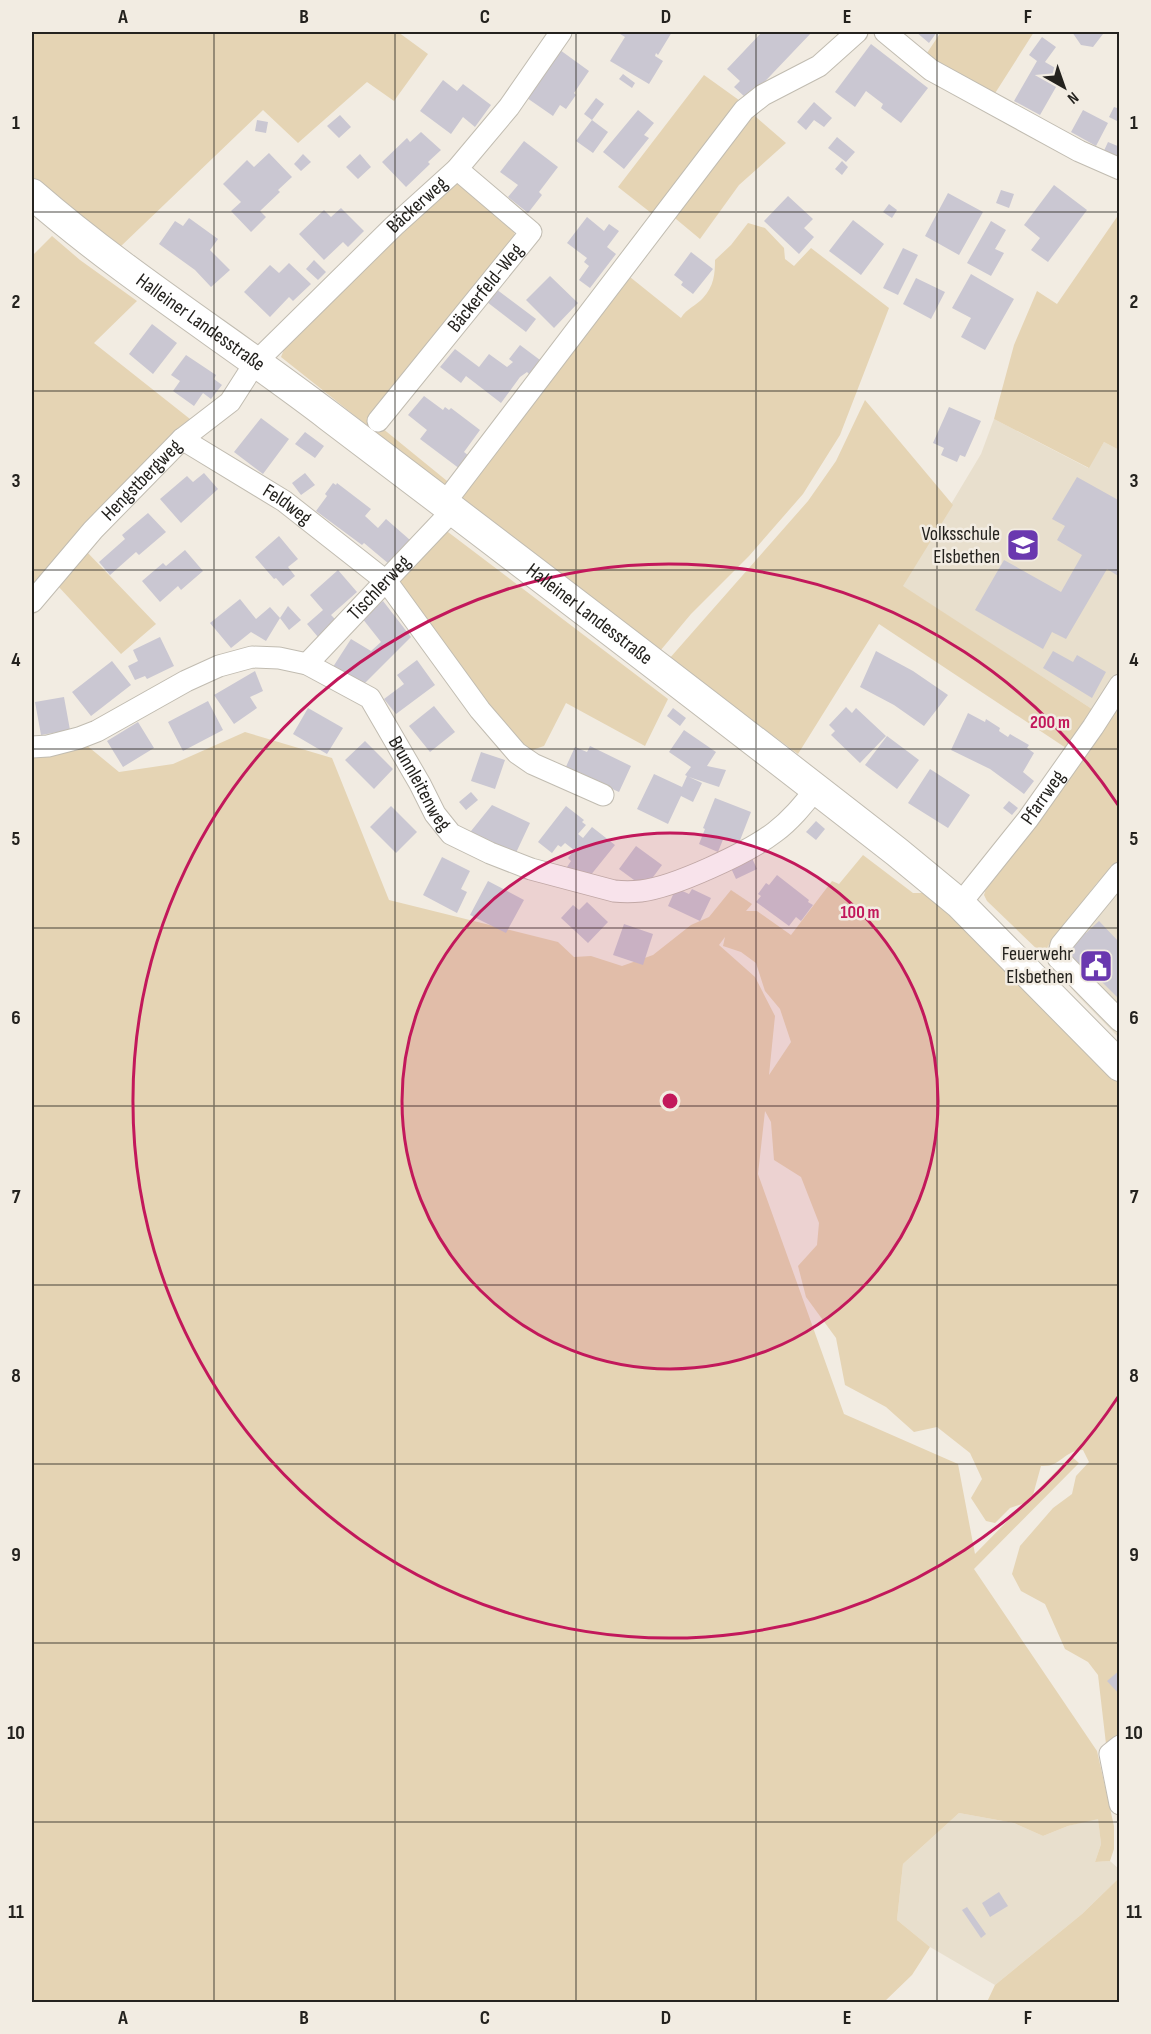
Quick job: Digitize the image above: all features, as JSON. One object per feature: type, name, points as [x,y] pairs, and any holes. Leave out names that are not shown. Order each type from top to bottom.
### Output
[{"type":"main road","name":"Halleiner Landesstraße","points":[[32,194],[87,240],[328,415],[897,852],[960,904],[1110,1056]]},
{"type":"street","name":"Bäckerweg","points":[[255,363],[394,226],[457,169],[508,107],[561,32]]},
{"type":"street","name":"Tischlerweg","points":[[307,663],[387,582],[448,508],[744,110],[763,95],[819,66],[856,32]]},
{"type":"street","points":[[885,32],[931,70],[1079,151],[1119,169]]},
{"type":"street","name":"Bäckerfeld-Weg","points":[[378,421],[531,232],[457,169]]},
{"type":"street","name":"Hengstbergweg","points":[[32,602],[93,530],[182,439],[230,402],[255,363]]},
{"type":"street","name":"Feldweg","points":[[182,439],[284,501],[387,582],[480,711],[517,753],[533,764],[603,795]]},
{"type":"street","name":"Brunnleitenweg","points":[[32,747],[48,746],[97,731],[186,681],[219,666],[252,657],[279,658],[307,663],[370,698],[435,814],[452,834],[490,853],[531,869],[614,891],[643,891],[656,888],[744,851],[774,833],[796,814],[816,789]]},
{"type":"street","name":"Pfarrweg","points":[[960,904],[1028,819],[1093,727],[1119,685]]},
{"type":"street","points":[[1110,1056],[1119,1022],[1058,958],[1061,945],[1117,879]]},
{"type":"street","points":[[1119,1746],[1110,1754],[1119,1804]]},
{"type":"shaded area","points":[[32,32],[398,32],[428,54],[394,101],[367,82],[298,143],[263,110],[119,248],[32,180]]},
{"type":"shaded area","points":[[941,32],[1034,32],[992,98],[925,56]]},
{"type":"shaded area","points":[[704,75],[743,103],[655,216],[618,187]]},
{"type":"shaded area","points":[[749,111],[786,143],[739,185],[700,239],[670,214]]},
{"type":"shaded area","points":[[454,177],[512,227],[515,235],[371,419],[452,485],[447,489],[281,357],[288,339]]},
{"type":"shaded area","points":[[1119,214],[1119,450],[1104,442],[1089,468],[994,419],[1014,345],[1037,291],[1057,304]]},
{"type":"shaded area","points":[[748,223],[765,228],[784,248],[785,259],[794,266],[811,248],[889,308],[840,435],[803,494],[749,556],[691,614],[660,651],[457,497],[625,273],[681,318],[710,289],[715,260],[731,245]]},
{"type":"shaded area","points":[[52,236],[80,260],[137,301],[94,343],[190,419],[91,525],[32,594],[32,256]]},
{"type":"shaded area","points":[[865,400],[953,505],[903,586],[1095,711],[1069,750],[879,624],[798,754],[669,659],[808,501],[836,461]]},
{"type":"shaded area","name":"Volksschule Elsbethen","points":[[994,419],[1088,468],[1104,442],[1119,450],[1119,671],[1095,711],[902,586],[981,454]]},
{"type":"shaded area","points":[[444,529],[668,699],[645,746],[566,703],[544,746],[526,752],[522,750],[398,583],[401,572]]},
{"type":"shaded area","points":[[86,551],[156,624],[121,654],[57,585]]},
{"type":"shaded area","points":[[1119,700],[1119,862],[1097,883],[1042,954],[987,901],[984,895],[987,885]]},
{"type":"shaded area","points":[[245,732],[332,758],[389,900],[558,942],[574,957],[591,956],[622,966],[653,955],[691,925],[709,917],[731,890],[752,904],[746,911],[757,911],[791,935],[832,881],[839,884],[863,855],[913,893],[924,893],[979,937],[1119,1078],[1120,1733],[1106,1744],[1098,1675],[1088,1662],[1065,1649],[1045,1604],[1021,1591],[1012,1574],[1020,1546],[1053,1508],[1072,1494],[1076,1476],[1089,1462],[1083,1450],[1071,1453],[1048,1466],[1041,1466],[1033,1495],[1071,1456],[1079,1463],[974,1569],[1097,1751],[1114,1826],[1114,1849],[1110,1861],[1095,1862],[1101,1844],[1098,1819],[1068,1826],[1043,1836],[1014,1823],[959,1813],[903,1864],[897,1920],[930,1947],[912,1975],[884,2002],[32,2002],[32,755],[85,744],[119,772],[173,764]],"holes":[[[725,937],[723,946],[741,952],[756,963],[765,991],[780,1009],[791,1042],[769,1075],[775,1016],[755,977],[719,945]],[[765,1111],[771,1122],[774,1160],[801,1177],[819,1223],[817,1245],[798,1266],[806,1297],[836,1338],[845,1385],[886,1407],[914,1432],[937,1427],[970,1453],[982,1479],[971,1498],[986,1521],[995,1523],[1010,1508],[1025,1503],[975,1554],[958,1464],[844,1414],[758,1174]]]},
{"type":"shaded area","points":[[1101,879],[1119,894],[1119,1038],[1078,996],[1042,954]]},
{"type":"shaded area","points":[[959,1813],[1014,1823],[1043,1836],[1098,1818],[1101,1844],[1095,1862],[1110,1861],[1119,1869],[1119,1878],[1082,1914],[995,1985],[930,1947],[897,1920],[903,1864]]},
{"type":"shaded area","points":[[1119,1878],[1119,2002],[987,2002],[995,1985],[1082,1914]]},
{"type":"building","points":[[617,32],[672,32],[658,55],[656,53],[655,56],[663,61],[649,84],[610,61],[625,37]]},
{"type":"building","points":[[762,32],[812,32],[753,94],[750,91],[745,97],[734,87],[740,81],[727,69]]},
{"type":"building","points":[[916,32],[937,32],[929,43]]},
{"type":"building","points":[[1072,32],[1103,34],[1093,47],[1081,45]]},
{"type":"building","points":[[1042,37],[1056,47],[1045,62],[1064,73],[1040,115],[1014,101],[1037,61],[1029,55]]},
{"type":"building","points":[[871,44],[928,88],[901,123],[881,108],[883,104],[866,91],[855,107],[835,92]]},
{"type":"building","points":[[560,50],[589,71],[566,109],[560,105],[553,116],[527,98]]},
{"type":"building","points":[[623,74],[635,83],[632,88],[619,79]]},
{"type":"building","points":[[443,80],[457,91],[463,84],[491,105],[475,127],[463,117],[451,134],[420,111]]},
{"type":"building","points":[[596,98],[604,104],[592,120],[584,114]]},
{"type":"building","points":[[814,102],[832,118],[824,127],[814,120],[806,130],[797,122]]},
{"type":"building","points":[[1114,107],[1120,109],[1117,121],[1109,117]]},
{"type":"building","points":[[638,110],[654,123],[644,135],[649,138],[624,169],[603,152]]},
{"type":"building","points":[[1083,110],[1108,123],[1096,146],[1071,132]]},
{"type":"building","points":[[340,115],[351,127],[339,138],[327,126]]},
{"type":"building","points":[[257,120],[268,122],[266,133],[255,131]]},
{"type":"building","points":[[592,120],[608,132],[593,153],[576,141]]},
{"type":"building","points":[[421,132],[441,150],[406,187],[382,162],[407,138],[410,142]]},
{"type":"building","points":[[837,137],[855,152],[846,162],[828,148]]},
{"type":"building","points":[[524,141],[558,167],[539,192],[542,195],[528,213],[508,197],[518,185],[500,172]]},
{"type":"building","points":[[1108,142],[1120,147],[1120,159],[1102,155]]},
{"type":"building","points":[[269,153],[292,177],[260,211],[266,217],[251,232],[231,211],[241,202],[223,184],[247,160],[254,167]]},
{"type":"building","points":[[303,154],[311,162],[301,171],[294,164]]},
{"type":"building","points":[[360,154],[371,167],[358,179],[346,167]]},
{"type":"building","points":[[842,161],[848,167],[842,175],[835,169]]},
{"type":"building","points":[[1054,185],[1087,210],[1048,262],[1031,250],[1040,238],[1024,225]]},
{"type":"building","points":[[1001,190],[1014,194],[1009,208],[996,203]]},
{"type":"building","points":[[948,193],[983,212],[959,255],[925,236]]},
{"type":"building","points":[[788,196],[813,219],[804,228],[814,237],[799,254],[764,221]]},
{"type":"building","points":[[889,204],[897,210],[892,218],[883,212]]},
{"type":"building","points":[[341,208],[364,231],[348,247],[343,242],[324,260],[299,234],[324,210],[331,217]]},
{"type":"building","points":[[587,217],[604,231],[609,224],[619,231],[607,247],[616,254],[590,288],[579,280],[589,266],[584,262],[587,258],[567,243]]},
{"type":"building","points":[[189,218],[218,239],[210,250],[230,270],[211,287],[195,270],[159,244],[175,221],[183,226]]},
{"type":"building","points":[[853,220],[884,244],[861,275],[829,251]]},
{"type":"building","points":[[991,221],[1006,230],[995,249],[1004,253],[991,276],[967,263]]},
{"type":"building","points":[[903,248],[918,255],[898,295],[883,288]]},
{"type":"building","points":[[691,252],[713,269],[693,294],[681,285],[683,282],[674,275]]},
{"type":"building","points":[[314,260],[326,272],[318,280],[306,269]]},
{"type":"building","points":[[289,263],[311,284],[293,301],[289,297],[270,317],[244,292],[270,265],[279,273]]},
{"type":"building","points":[[971,274],[1014,299],[985,350],[961,337],[971,318],[952,308]]},
{"type":"building","points":[[550,276],[578,303],[554,328],[526,300]]},
{"type":"building","points":[[916,278],[945,292],[931,319],[903,304]]},
{"type":"building","points":[[496,289],[536,319],[526,332],[487,302]]},
{"type":"building","points":[[152,324],[177,343],[153,374],[129,354]]},
{"type":"building","points":[[520,345],[540,360],[529,374],[527,372],[520,377],[501,403],[466,376],[461,383],[440,367],[455,349],[479,367],[489,354],[507,367],[513,362],[509,359]]},
{"type":"building","points":[[186,355],[216,375],[214,379],[222,385],[211,399],[203,393],[194,406],[173,391],[180,381],[171,375]]},
{"type":"building","points":[[424,396],[443,410],[445,407],[449,410],[451,408],[480,430],[464,452],[469,456],[460,469],[420,439],[427,430],[408,415]]},
{"type":"building","points":[[949,407],[981,421],[965,457],[960,455],[957,462],[941,455],[944,448],[933,443]]},
{"type":"building","points":[[261,418],[289,439],[263,474],[234,452]]},
{"type":"building","points":[[305,432],[324,446],[315,458],[295,444]]},
{"type":"building","points":[[204,473],[218,489],[181,523],[160,499],[187,476],[193,482]]},
{"type":"building","points":[[305,473],[315,485],[301,495],[292,483]]},
{"type":"building","points":[[1077,477],[1120,501],[1120,577],[1107,569],[1066,639],[1052,632],[1043,649],[975,610],[1004,560],[1061,592],[1082,555],[1057,540],[1065,526],[1052,519]]},
{"type":"building","points":[[333,483],[336,485],[337,483],[371,509],[365,516],[378,528],[386,519],[410,540],[389,564],[364,543],[362,545],[316,511]]},
{"type":"building","points":[[148,513],[166,532],[139,555],[136,552],[110,575],[99,562],[125,539],[122,535]]},
{"type":"building","points":[[279,536],[298,559],[288,567],[295,576],[283,586],[255,557]]},
{"type":"building","points":[[185,550],[203,571],[181,590],[178,586],[160,602],[142,581],[163,563],[166,566]]},
{"type":"building","points":[[338,570],[357,592],[331,615],[337,621],[318,637],[307,624],[323,610],[310,595]]},
{"type":"building","points":[[240,599],[256,619],[270,607],[280,618],[266,641],[251,632],[231,648],[210,623]]},
{"type":"building","points":[[383,601],[411,637],[364,684],[331,670],[351,639],[371,651],[381,642],[362,618]]},
{"type":"building","points":[[288,606],[301,620],[289,630],[280,618]]},
{"type":"building","points":[[160,637],[174,666],[147,679],[145,676],[135,680],[128,666],[138,661],[133,650]]},
{"type":"building","points":[[876,651],[913,671],[948,695],[924,726],[894,705],[860,687]]},
{"type":"building","points":[[1053,651],[1073,662],[1077,655],[1106,672],[1092,698],[1043,668]]},
{"type":"building","points":[[417,660],[435,685],[396,714],[384,699],[404,684],[397,675]]},
{"type":"building","points":[[112,661],[131,685],[91,716],[72,692]]},
{"type":"building","points":[[255,671],[263,691],[250,697],[257,708],[234,724],[214,695]]},
{"type":"building","points":[[64,697],[70,730],[41,735],[35,702]]},
{"type":"building","points":[[208,701],[223,730],[183,751],[168,722]]},
{"type":"building","points":[[434,706],[455,732],[430,752],[409,726]]},
{"type":"building","points":[[846,707],[852,713],[856,708],[886,736],[860,763],[831,735],[835,731],[829,725]]},
{"type":"building","points":[[308,708],[343,728],[327,754],[293,734]]},
{"type":"building","points":[[673,708],[686,718],[680,726],[667,716]]},
{"type":"building","points":[[968,713],[985,722],[986,719],[1000,728],[999,731],[1008,737],[1010,734],[1029,745],[1027,748],[1034,753],[1023,772],[1034,781],[1024,794],[990,769],[951,750]]},
{"type":"building","points":[[138,722],[154,748],[123,767],[107,741]]},
{"type":"building","points":[[684,730],[716,752],[707,766],[726,770],[719,787],[689,777],[702,783],[693,802],[681,796],[668,824],[637,809],[654,774],[682,787],[687,776],[685,775],[691,767],[669,752]]},
{"type":"building","points":[[887,736],[919,760],[897,789],[865,765]]},
{"type":"building","points":[[365,741],[393,769],[374,789],[345,760]]},
{"type":"building","points":[[590,746],[631,766],[619,792],[564,771],[575,747],[587,752]]},
{"type":"building","points":[[481,752],[505,760],[495,789],[471,781]]},
{"type":"building","points":[[930,769],[970,795],[948,828],[908,803]]},
{"type":"building","points":[[471,792],[478,800],[466,810],[459,802]]},
{"type":"building","points":[[715,798],[751,812],[739,843],[724,837],[718,852],[699,844]]},
{"type":"building","points":[[1009,801],[1018,808],[1012,815],[1003,808]]},
{"type":"building","points":[[492,805],[530,823],[514,857],[467,836]]},
{"type":"building","points":[[391,806],[417,832],[396,853],[370,827]]},
{"type":"building","points":[[566,806],[584,820],[582,822],[586,825],[578,834],[583,838],[592,827],[615,845],[590,876],[585,872],[580,878],[567,867],[571,861],[568,858],[574,850],[565,843],[561,847],[558,845],[552,853],[538,842]]},
{"type":"building","points":[[816,821],[825,829],[816,840],[806,832]]},
{"type":"building","points":[[636,846],[662,865],[645,888],[619,869]]},
{"type":"building","points":[[751,856],[757,869],[736,879],[730,866]]},
{"type":"building","points":[[442,857],[470,871],[461,889],[467,892],[457,913],[423,895]]},
{"type":"building","points":[[777,875],[813,905],[801,921],[796,917],[789,926],[756,902],[761,896],[758,894],[766,883],[769,885]]},
{"type":"building","points":[[488,881],[524,900],[506,933],[470,915]]},
{"type":"building","points":[[676,888],[689,894],[692,889],[711,898],[700,921],[668,906]]},
{"type":"building","points":[[587,902],[608,922],[588,943],[561,918],[573,905],[579,910]]},
{"type":"building","name":"Feuerwehr Elsbethen","points":[[1099,921],[1120,943],[1120,1000],[1096,976],[1090,983],[1063,955],[1085,931],[1086,933]]},
{"type":"building","points":[[624,924],[653,934],[643,965],[613,955]]},
{"type":"building","points":[[1120,1670],[1120,1695],[1107,1681]]},
{"type":"building","points":[[999,1892],[1008,1906],[990,1917],[982,1903]]},
{"type":"building","points":[[967,1907],[986,1934],[981,1938],[962,1910]]},
{"type":"place","name":"Volksschule Elsbethen","points":[[1023,545]]},
{"type":"place","name":"Feuerwehr Elsbethen","points":[[1096,966]]}]
